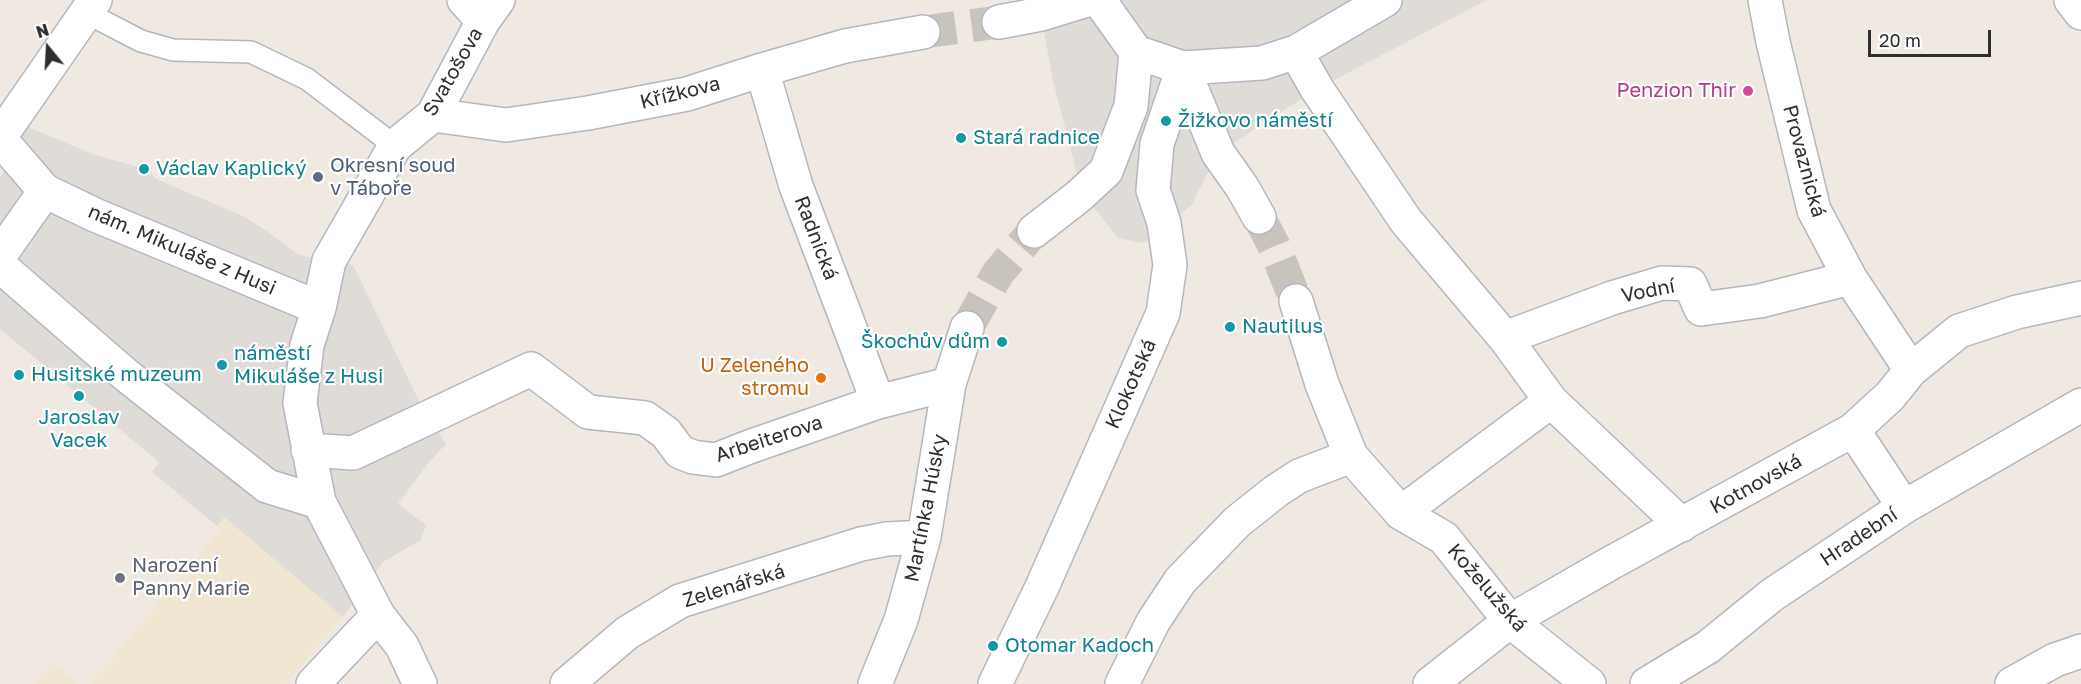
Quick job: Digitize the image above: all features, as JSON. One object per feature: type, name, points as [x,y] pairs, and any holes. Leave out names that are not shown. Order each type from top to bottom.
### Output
[{"type":"street","points":[[999,22],[1041,15],[1087,0]]},
{"type":"street","points":[[1100,0],[1136,52],[1183,68],[1262,63],[1296,52],[1385,0]]},
{"type":"street","name":"Provaznická","points":[[1765,0],[1814,210],[1850,278],[1911,370]]},
{"type":"street","points":[[2071,0],[2081,13]]},
{"type":"street","points":[[0,138],[91,6]]},
{"type":"street","name":"Svatošova","points":[[319,308],[328,261],[395,146],[433,115],[482,7]]},
{"type":"street","name":"Křížkova","points":[[433,115],[506,125],[588,113],[687,94],[845,46],[923,32]]},
{"type":"street","points":[[1034,231],[1079,196],[1106,171],[1131,106],[1136,52]]},
{"type":"street","points":[[1296,52],[1323,97],[1406,221],[1505,338],[1551,401],[1682,525]]},
{"type":"street","points":[[1183,68],[1218,153],[1242,187],[1259,217]]},
{"type":"street","name":"Klokotská","points":[[995,684],[1042,587],[1163,313],[1170,265],[1164,223],[1153,189],[1157,144],[1183,68]]},
{"type":"street","name":"Radnická","points":[[762,70],[796,186],[878,402]]},
{"type":"street","name":"nám. Mikuláše z Husi","points":[[0,138],[45,191],[95,215],[319,308]]},
{"type":"street","points":[[0,255],[45,191]]},
{"type":"street","points":[[0,266],[126,375],[267,486],[319,502]]},
{"type":"street","name":"Vodní","points":[[1505,338],[1612,298],[1662,284],[1690,284],[1701,309],[1760,301],[1850,278]]},
{"type":"street","name":"Kotnovská","points":[[1430,684],[1510,621],[1853,430],[1890,396],[1911,370],[1959,331],[2017,312],[2081,298]]},
{"type":"street","name":"Koželužská","points":[[1296,301],[1322,384],[1352,456],[1401,513],[1444,538],[1510,621],[1578,681]]},
{"type":"street","points":[[319,308],[307,345],[300,403],[319,502],[371,601],[402,646],[420,684]]},
{"type":"street","name":"Martínka Húsky","points":[[875,684],[901,620],[924,537],[949,384],[967,328]]},
{"type":"street","name":"Arbeiterova","points":[[308,450],[353,453],[531,369],[588,412],[645,418],[666,433],[680,452],[693,457],[716,460],[878,402],[949,384]]},
{"type":"street","points":[[1401,513],[1551,401]]},
{"type":"street","name":"Hradební","points":[[1647,684],[1708,647],[1772,595],[1904,507],[2078,412]]},
{"type":"street","points":[[1853,430],[1904,507]]},
{"type":"street","points":[[1122,684],[1153,622],[1180,581],[1237,522],[1299,476],[1352,456]]},
{"type":"street","name":"Zelenářská","points":[[567,684],[627,633],[680,601],[861,544],[924,537]]},
{"type":"street","points":[[313,684],[371,601]]},
{"type":"street","points":[[2012,684],[2055,660],[2081,651]]},
{"type":"lane","points":[[91,6],[141,41],[173,50],[251,52],[307,79],[395,146]]},
{"type":"shaded area","name":"Žižkovo náměstí","points":[[1036,0],[1487,0],[1317,89],[1218,153],[1192,204],[1165,230],[1143,243],[1118,238],[1082,193],[1053,81],[1041,15]]},
{"type":"shaded area","name":"náměstí Mikuláše z Husi","points":[[25,126],[95,155],[150,170],[154,178],[241,215],[299,255],[353,265],[419,401],[446,444],[430,461],[398,504],[426,525],[421,540],[383,562],[343,617],[224,517],[217,526],[152,472],[159,462],[0,329],[0,178]]},
{"type":"shaded area","points":[[223,517],[343,617],[286,684],[90,684],[220,530],[217,526]]},
{"type":"shaded area","points":[[52,663],[78,684],[34,684]]},
{"type":"tunnel","points":[[923,32],[999,22]]},
{"type":"tunnel","points":[[1259,217],[1274,246],[1296,301]]},
{"type":"tunnel","points":[[967,328],[998,273],[1034,231]]},
{"type":"place","name":"Penzion Thir","points":[[1748,91]]},
{"type":"place","name":"Žižkovo náměstí","points":[[1166,121]]},
{"type":"place","name":"Stará radnice","points":[[961,138]]},
{"type":"place","name":"Václav Kaplický","points":[[144,169]]},
{"type":"place","name":"Okresní soud v Táboře","points":[[318,177]]},
{"type":"place","name":"Nautilus","points":[[1230,327]]},
{"type":"place","name":"Škochův dům","points":[[1002,342]]},
{"type":"place","name":"náměstí Mikuláše z Husi","points":[[222,365]]},
{"type":"place","name":"Husitské muzeum","points":[[19,375]]},
{"type":"place","name":"U Zeleného stromu","points":[[821,378]]},
{"type":"place","name":"Jaroslav Vacek","points":[[79,396]]},
{"type":"place","name":"Narození Panny Marie","points":[[120,578]]},
{"type":"place","name":"Otomar Kadoch","points":[[993,646]]}]
